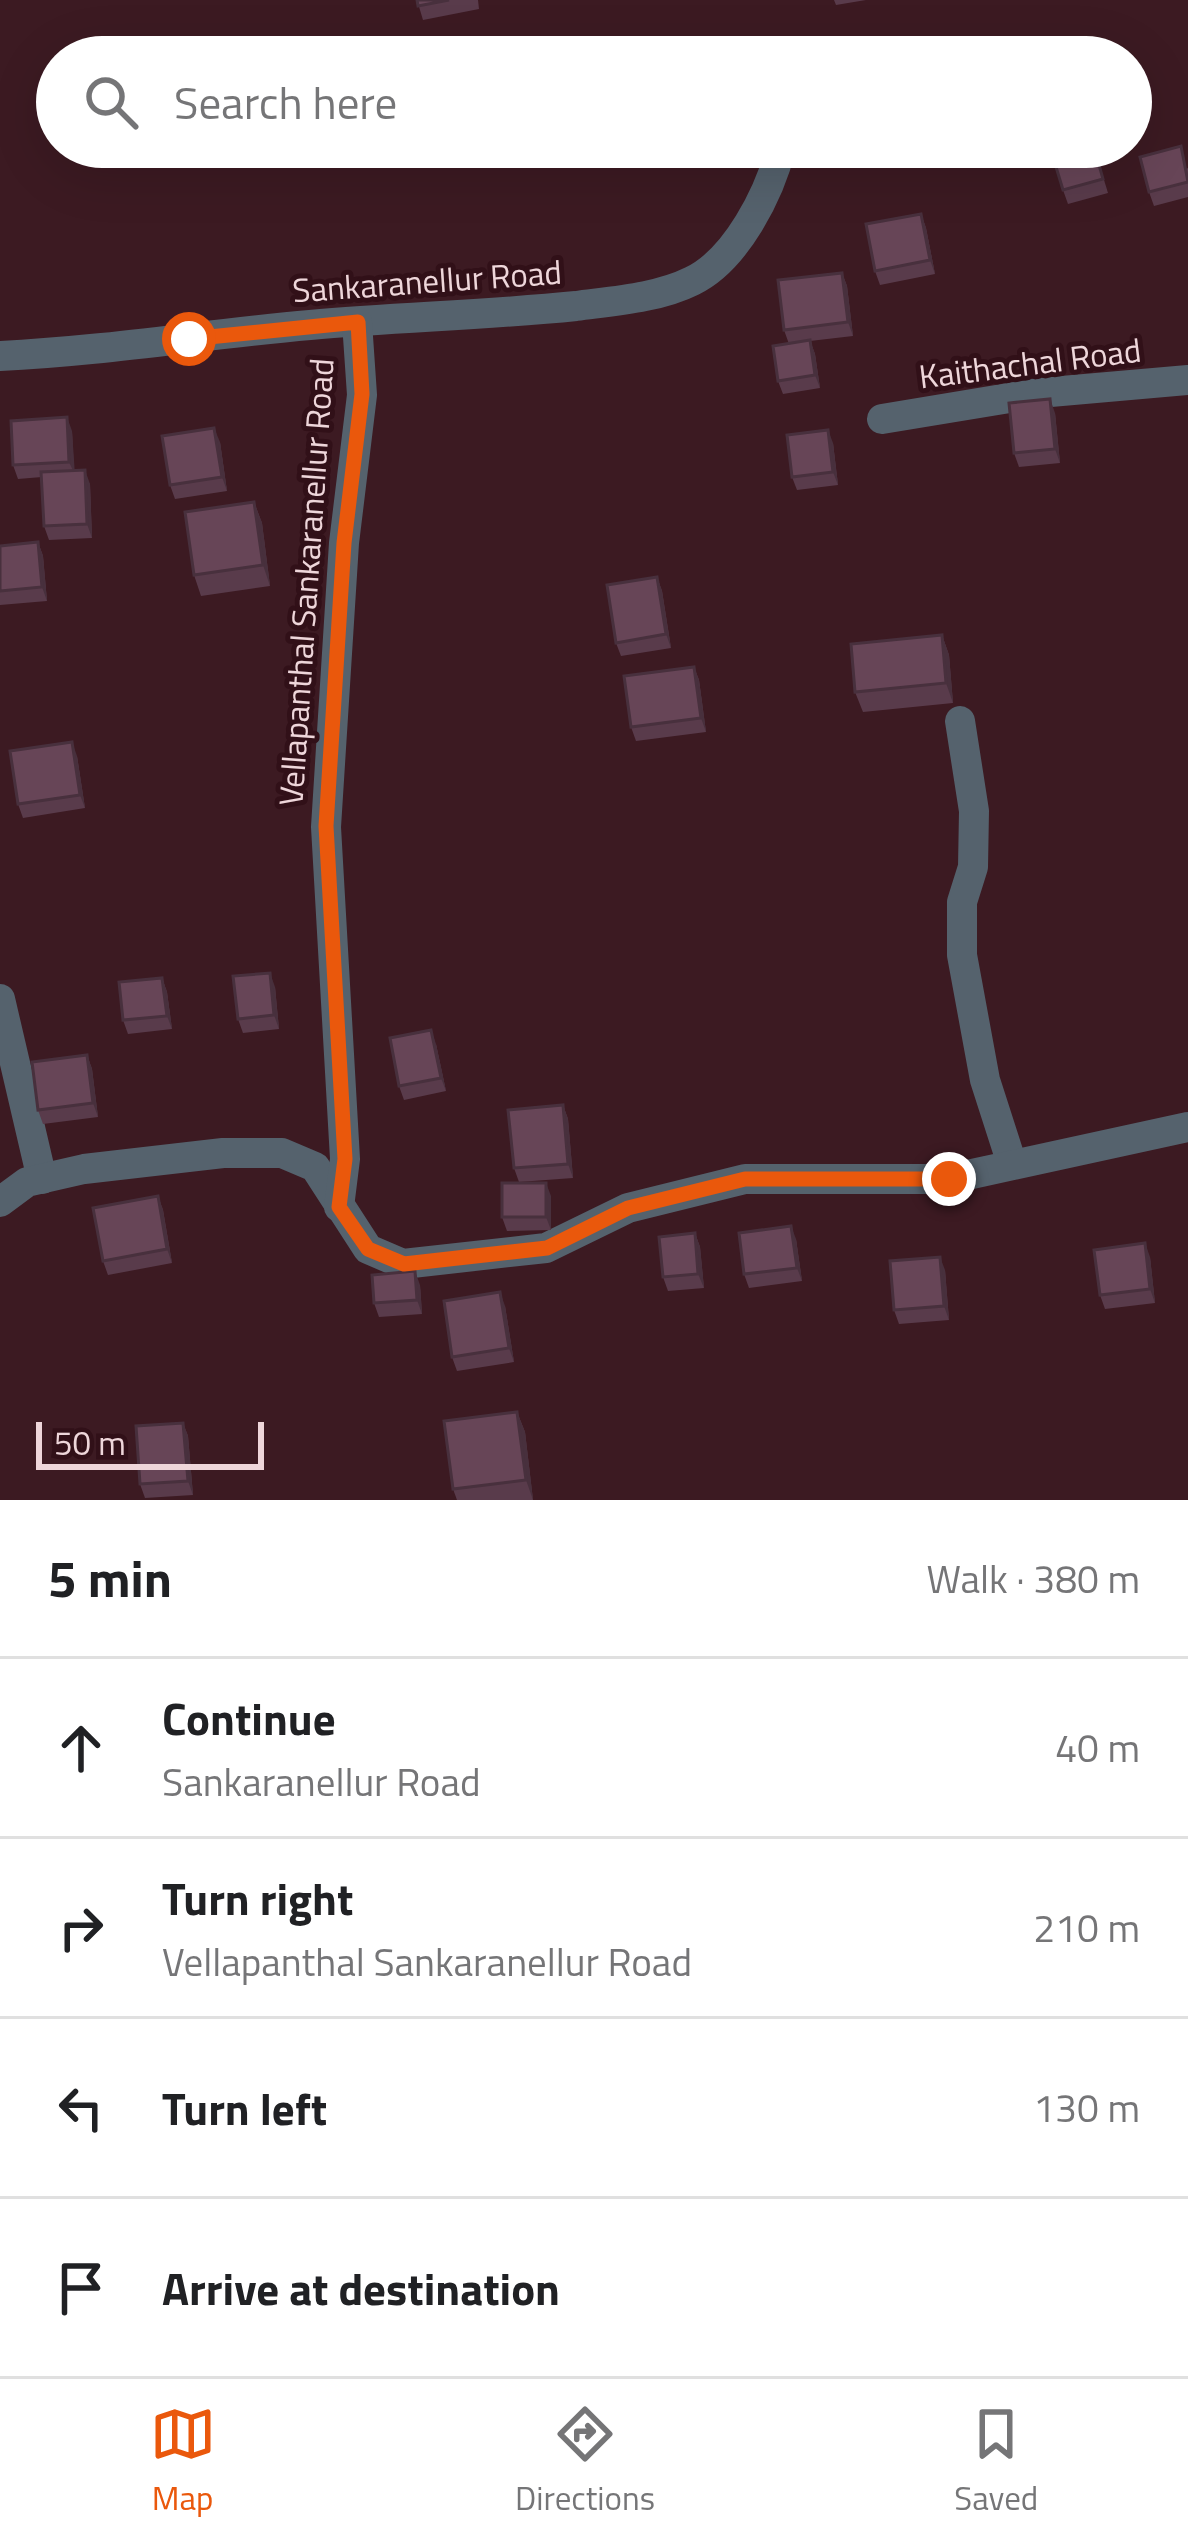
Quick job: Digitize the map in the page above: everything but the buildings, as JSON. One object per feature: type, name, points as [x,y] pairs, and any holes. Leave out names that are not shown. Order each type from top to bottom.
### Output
[{"type":"street","name":"Sankaranellur Road","points":[[0,356],[620,301],[691,282],[727,259],[772,168]]},
{"type":"street","name":"Vellapanthal Sankaranellur Road","points":[[339,1207],[345,1159],[326,826],[344,543],[362,394],[358,322]]},
{"type":"street","name":"Kaithachal Road","points":[[882,419],[1039,393],[1188,380]]},
{"type":"street","points":[[960,721],[974,811],[973,867],[962,902],[962,955],[986,1080],[1012,1164]]},
{"type":"street","points":[[0,999],[42,1179]]},
{"type":"street","points":[[0,1202],[28,1183],[84,1169],[282,1153],[315,1167],[368,1249],[404,1264],[547,1248],[628,1208],[745,1179],[949,1179],[1188,1127]]},
{"type":"route","points":[[189,339],[358,322],[362,394],[344,543],[326,826],[345,1159],[339,1207],[368,1249],[404,1264],[547,1248],[628,1208],[745,1179],[949,1179]]}]
